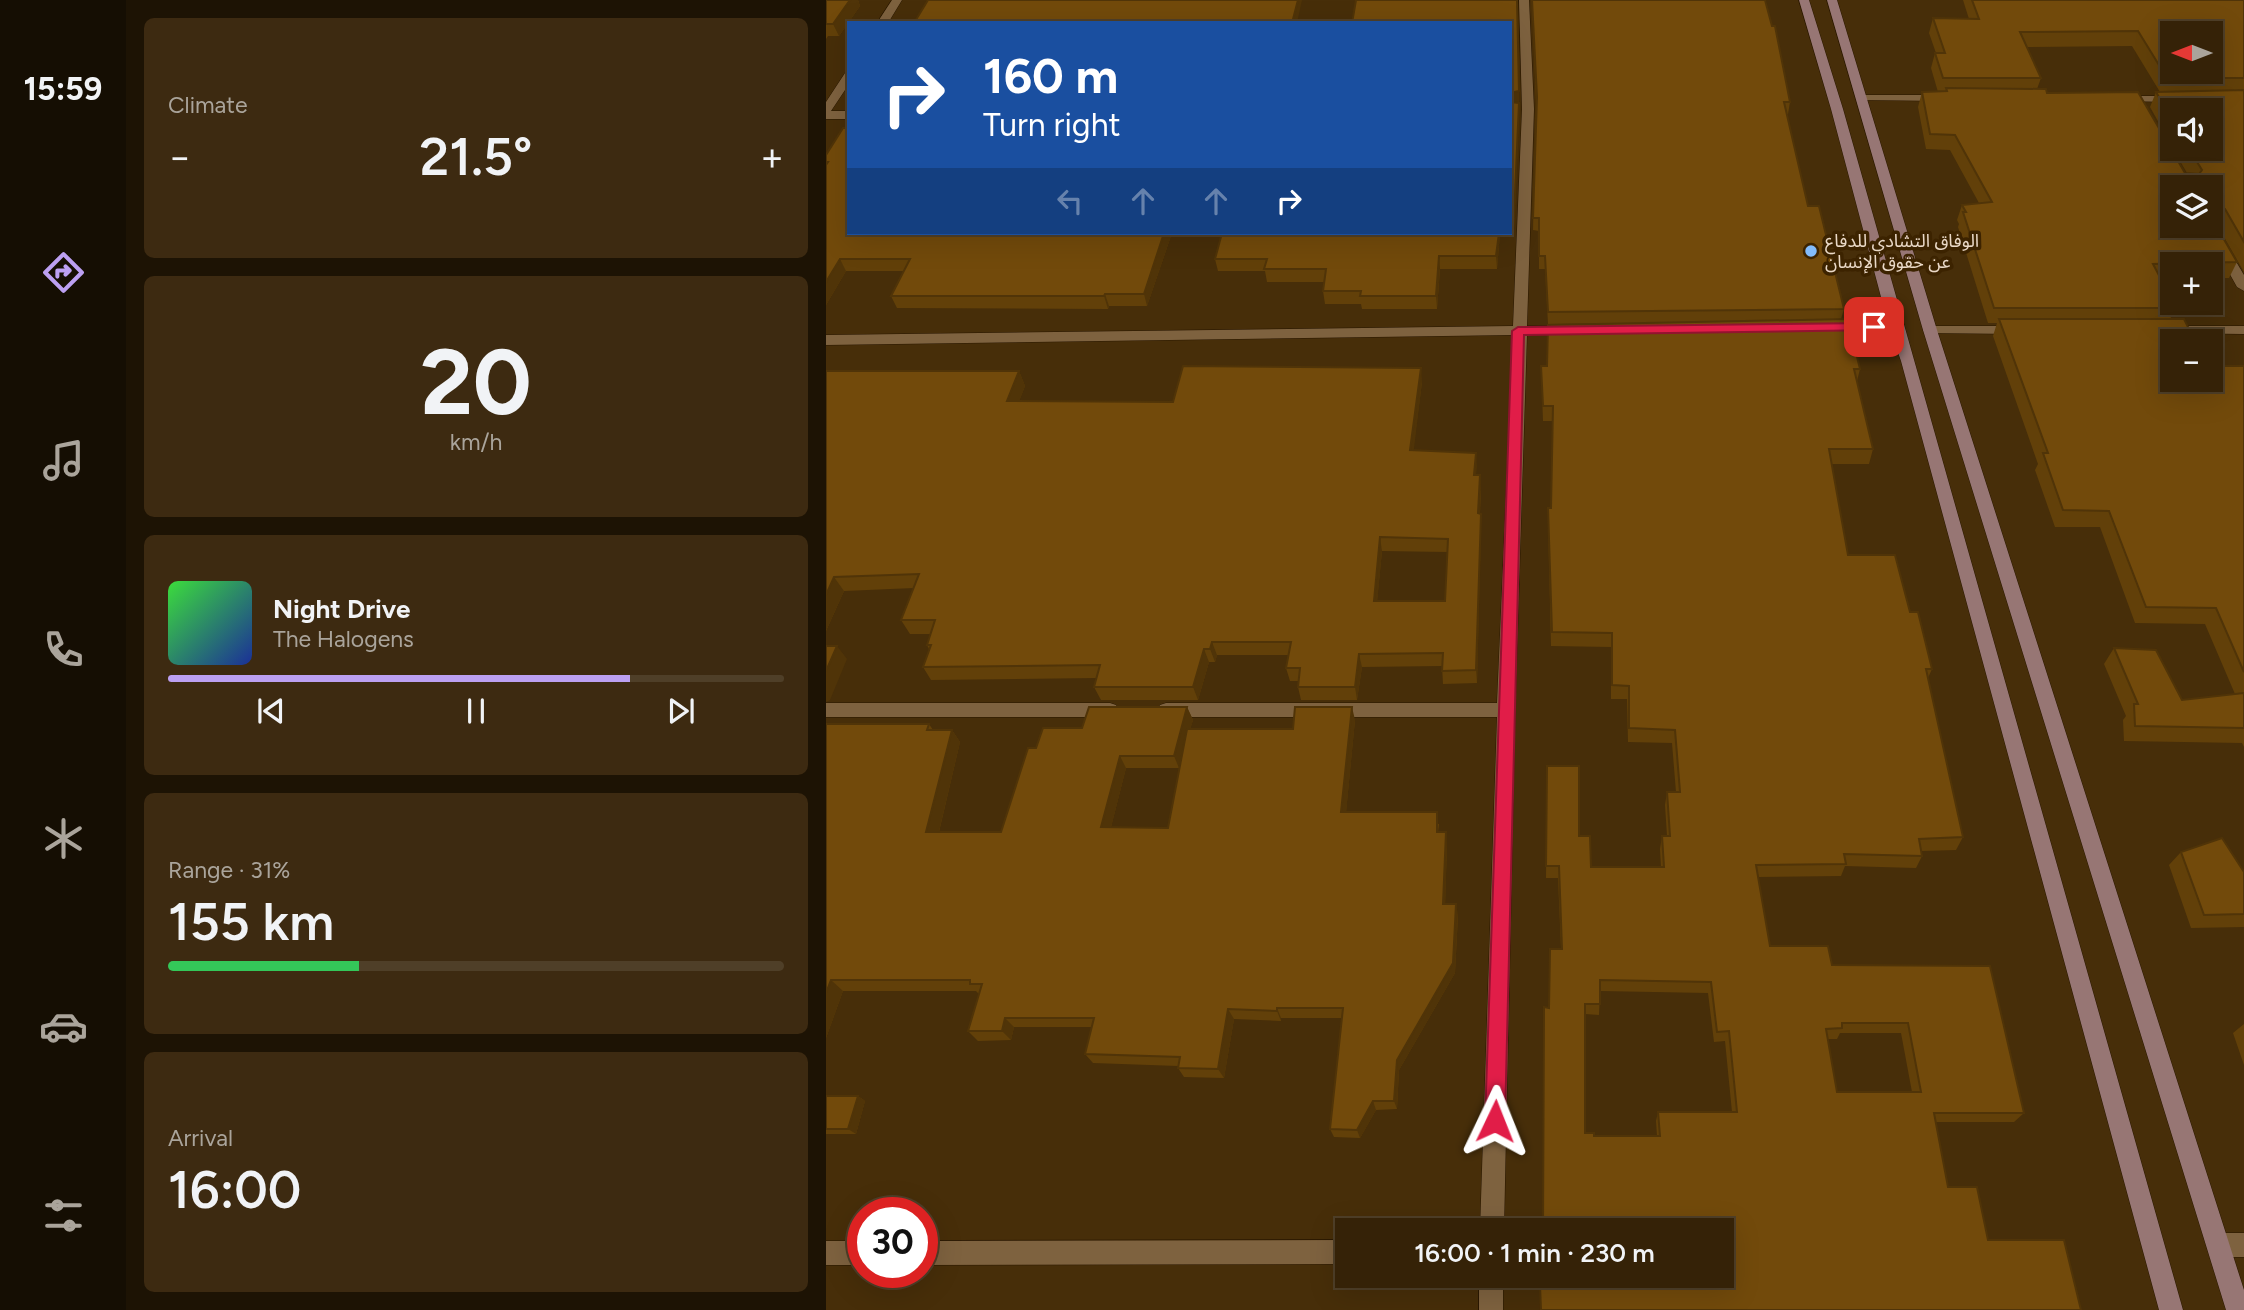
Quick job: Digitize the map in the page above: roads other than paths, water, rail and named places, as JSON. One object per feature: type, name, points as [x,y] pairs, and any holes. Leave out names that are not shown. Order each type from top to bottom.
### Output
[{"type":"street","points":[[883,21],[897,0]]},
{"type":"street","points":[[1492,1218],[1524,109],[1524,0]]},
{"type":"street","points":[[1804,0],[1837,108],[1896,327],[1916,388],[2171,1310]]},
{"type":"street","points":[[1832,0],[1930,330],[2238,1310]]},
{"type":"street","points":[[847,78],[826,113],[847,115]]},
{"type":"street","points":[[1862,98],[1958,99]]},
{"type":"street","points":[[2108,99],[2139,105],[2160,103]]},
{"type":"street","points":[[2215,238],[2244,287]]},
{"type":"street","points":[[1805,328],[1896,327]]},
{"type":"street","points":[[826,340],[1586,330]]},
{"type":"street","points":[[1930,330],[2025,330]]},
{"type":"street","points":[[2148,330],[2244,330]]},
{"type":"street","points":[[826,710],[1506,710]]},
{"type":"street","points":[[2218,1245],[2244,1245]]},
{"type":"street","points":[[938,1253],[1335,1252]]},
{"type":"street","points":[[826,1253],[847,1253]]},
{"type":"street","points":[[1491,1288],[1491,1310]]},
{"type":"place","name":"الوفاق التشادي للدفاع عن حقوق الإنسان","points":[[1811,251]]}]
